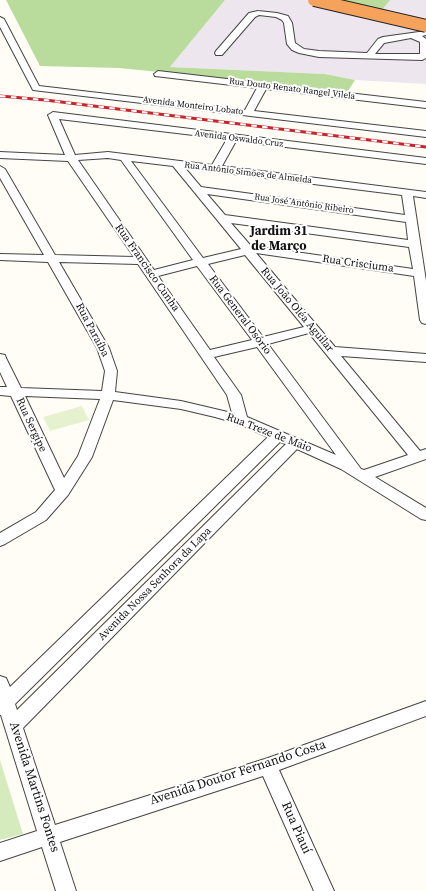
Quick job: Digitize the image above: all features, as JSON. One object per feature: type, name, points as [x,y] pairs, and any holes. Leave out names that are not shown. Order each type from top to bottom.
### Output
[{"type":"highway","points":[[314,0],[426,26]]},
{"type":"street","points":[[218,53],[252,15],[258,13],[267,13],[286,18],[291,44],[295,48],[302,51],[319,54],[422,57],[425,55],[424,41],[409,35]]},
{"type":"street","name":"Avenida Monteiro Lobato","points":[[0,19],[36,88],[426,134]]},
{"type":"street","points":[[409,35],[426,26]]},
{"type":"street","points":[[369,56],[381,41],[393,37],[426,33]]},
{"type":"street","name":"Rua Douto Renato Rangel Vilela","points":[[158,74],[426,105]]},
{"type":"street","points":[[248,113],[263,86]]},
{"type":"street","name":"Avenida Oswaldo Cruz","points":[[53,115],[426,162]]},
{"type":"street","name":"Rua Francisco Cunha","points":[[53,115],[71,158],[234,395],[241,420]]},
{"type":"street","points":[[215,168],[233,138]]},
{"type":"street","name":"Rua Antônio Simões de Almeida","points":[[0,156],[71,158],[108,155],[125,156],[426,195]]},
{"type":"street","name":"Rua General Osório","points":[[125,156],[127,163],[200,263],[359,474]]},
{"type":"street","name":"Rua João Oléa Aguilar","points":[[176,163],[312,329],[422,455]]},
{"type":"street","name":"Rua Paraíba","points":[[0,169],[103,348],[111,371],[108,395],[85,457],[62,491],[41,516],[0,540]]},
{"type":"street","name":"Rua José Antônio Ribeiro","points":[[199,190],[410,219]]},
{"type":"street","points":[[407,193],[426,320]]},
{"type":"street","points":[[221,218],[414,244]]},
{"type":"street","name":"Rua Crisciuma","points":[[150,274],[254,250],[419,273]]},
{"type":"street","points":[[0,257],[141,261]]},
{"type":"street","points":[[207,355],[312,329]]},
{"type":"street","points":[[331,351],[426,358]]},
{"type":"street","name":"Rua Sergípe","points":[[0,358],[62,491]]},
{"type":"street","name":"Rua Treze de Maio","points":[[0,391],[108,395],[181,405],[241,420],[296,442],[335,460],[426,515]]},
{"type":"street","name":"Avenida Nossa Senhora da Lapa","points":[[3,705],[278,435]]},
{"type":"street","name":"Avenida Nossa Senhora da Lapa","points":[[14,725],[296,442]]},
{"type":"street","points":[[359,474],[422,455]]},
{"type":"street","name":"Avenida Martins Fontes","points":[[0,684],[3,705],[14,725],[66,891]]},
{"type":"street","name":"Avenida Doutor Fernando Costa","points":[[49,835],[268,766],[426,708]]},
{"type":"street","name":"Rua Piauí","points":[[268,766],[324,891]]},
{"type":"street","points":[[0,852],[49,835]]},
{"type":"shaded area","points":[[225,0],[426,0],[426,84],[355,80],[325,74],[170,67]]},
{"type":"green space","points":[[6,0],[225,0],[170,67],[325,74],[355,80],[348,91],[119,68],[40,66]]},
{"type":"green space","points":[[327,0],[390,0],[380,12]]},
{"type":"green space","points":[[82,406],[89,420],[50,431],[43,417]]},
{"type":"green space","points":[[0,760],[23,834],[0,840]]},
{"type":"railway","points":[[0,96],[45,100],[426,147]]},
{"type":"district","name":"Jardim 31 de Março","points":[[279,240]]}]
